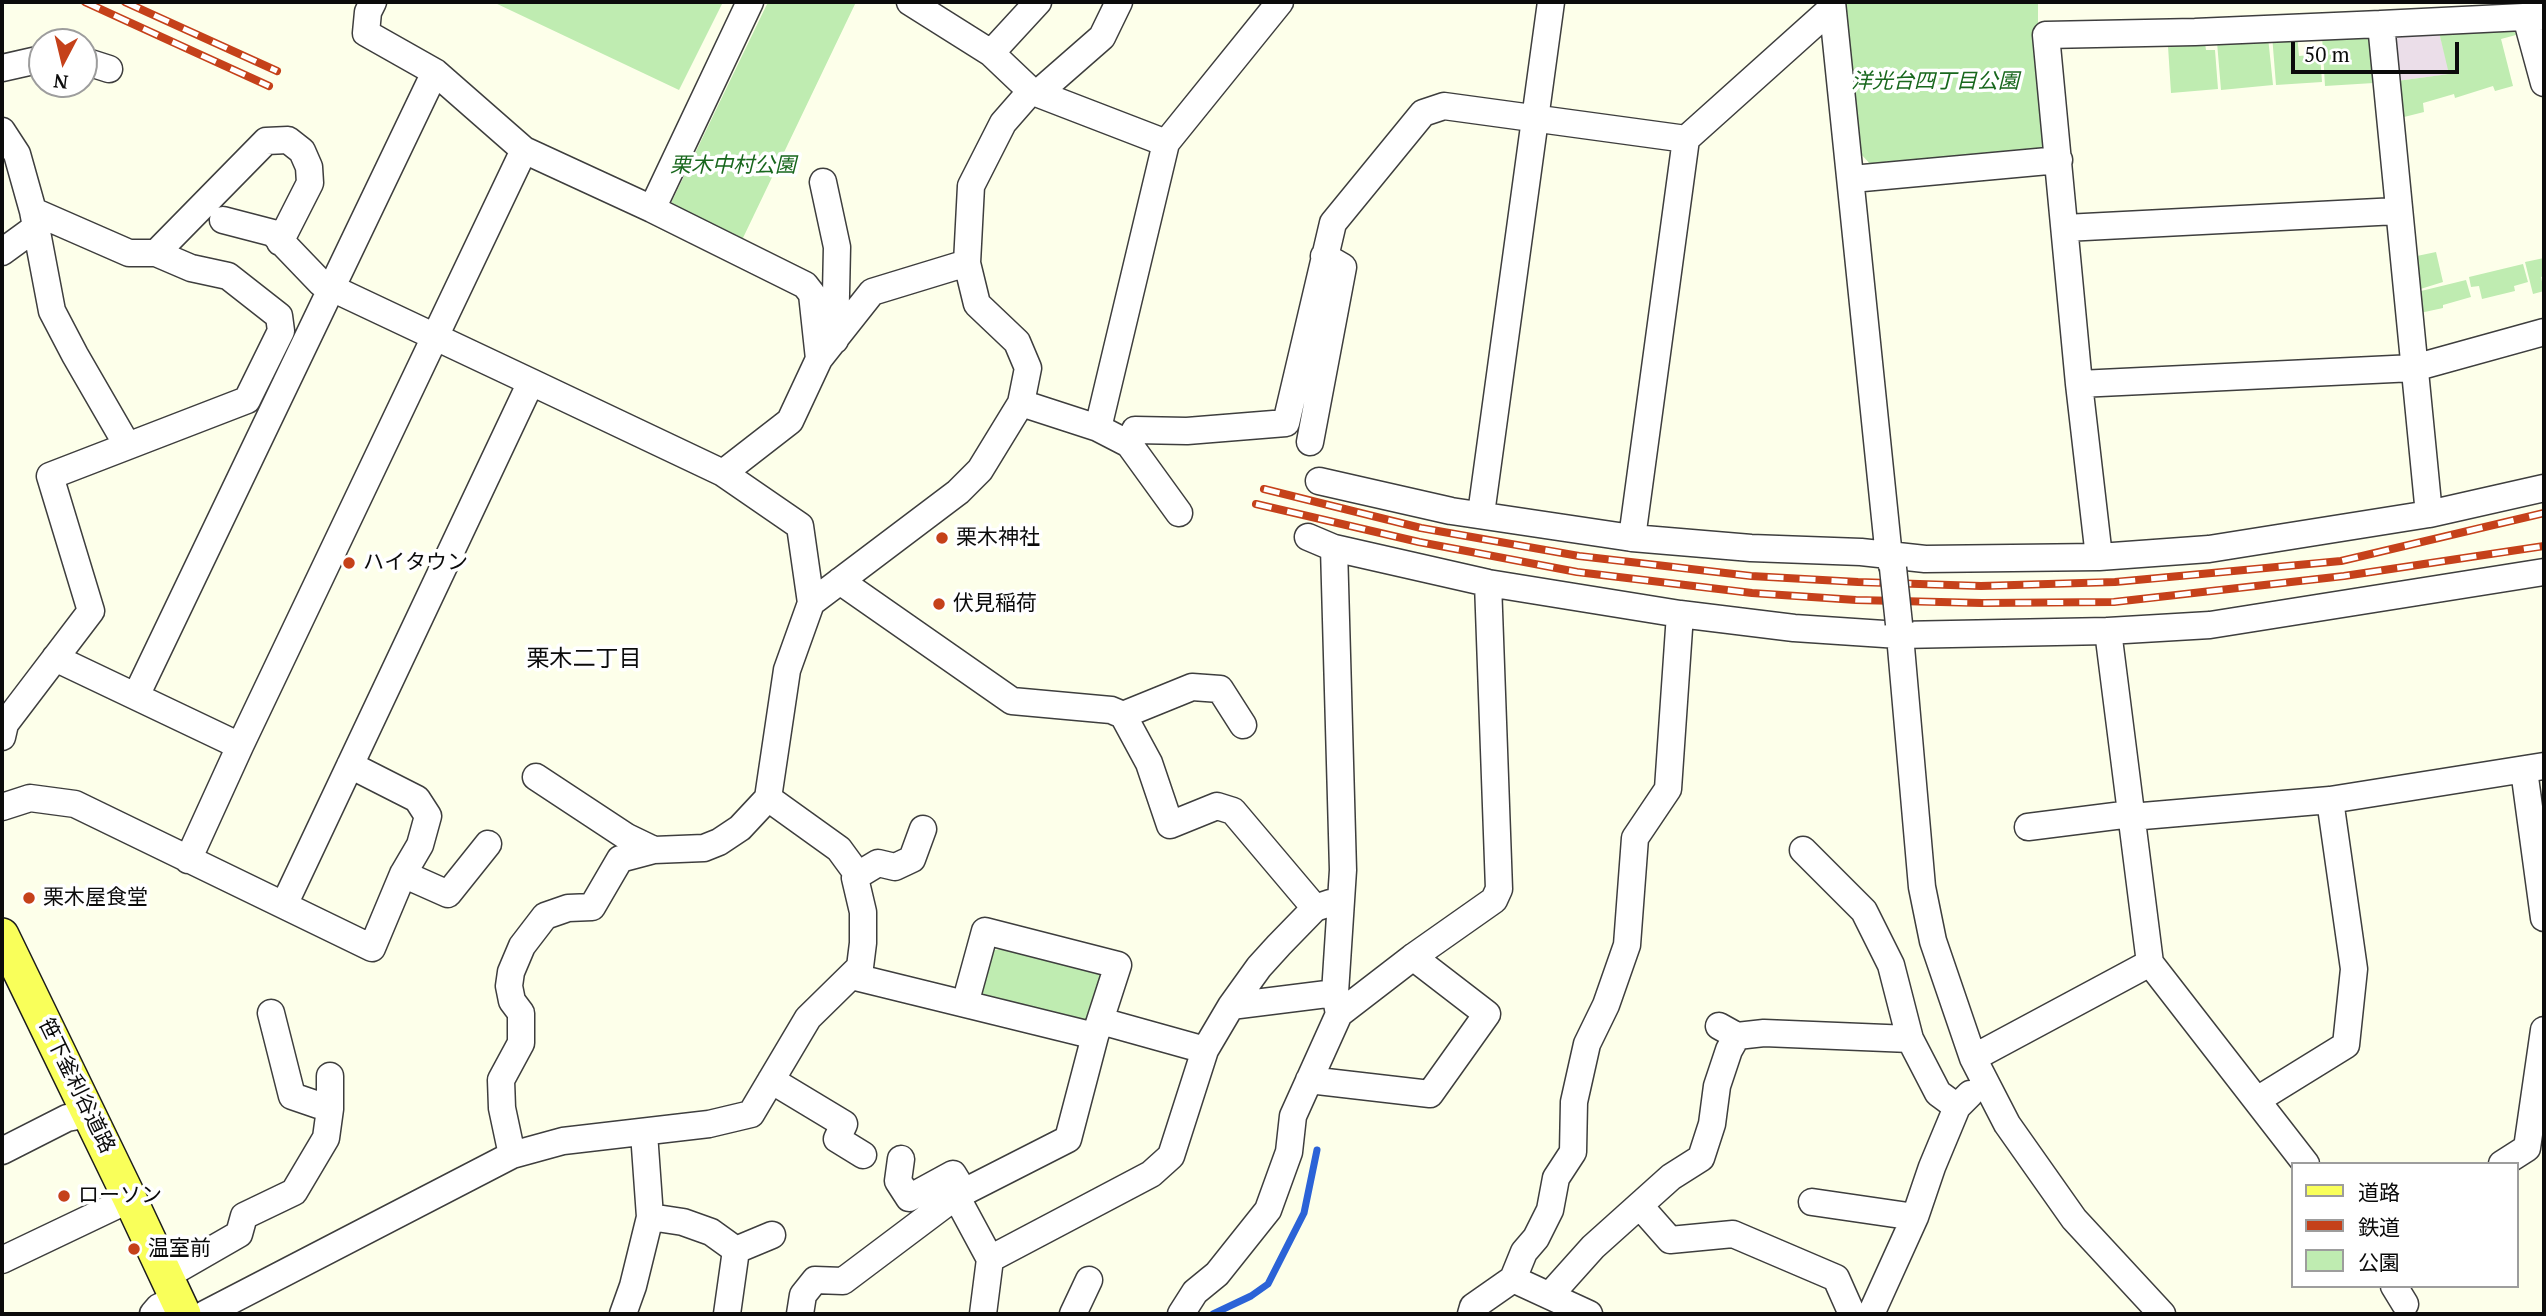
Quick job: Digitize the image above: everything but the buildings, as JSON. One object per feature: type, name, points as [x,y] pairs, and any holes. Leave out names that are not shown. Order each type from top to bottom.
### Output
[{"type":"main road","name":"笹下釜利谷道路","points":[[2,935],[130,1199],[177,1304]]},
{"type":"street","points":[[373,2],[368,12],[366,33],[435,72],[524,150],[652,209],[805,285],[811,294],[827,350]]},
{"type":"street","points":[[652,209],[750,2]]},
{"type":"street","points":[[910,2],[991,53],[1035,92],[1166,143]]},
{"type":"street","points":[[991,53],[1038,2]]},
{"type":"street","points":[[811,603],[965,485],[980,470],[1021,403],[1028,368],[1017,342],[977,303],[967,262],[971,186],[1003,123],[1035,92],[1101,37],[1119,2]]},
{"type":"street","points":[[1098,428],[1166,143],[1280,2]]},
{"type":"street","points":[[1481,514],[1551,2]]},
{"type":"street","points":[[1632,538],[1686,139],[1832,5]]},
{"type":"street","points":[[1832,5],[1899,630],[1922,887],[1933,941],[1978,1069],[2007,1124],[2074,1219],[2162,1314]]},
{"type":"street","points":[[2099,557],[2079,384],[2046,35],[2535,17],[2544,83]]},
{"type":"street","points":[[2381,24],[2397,211],[2429,514]]},
{"type":"street","points":[[2,68],[28,62]]},
{"type":"street","points":[[98,65],[109,69]]},
{"type":"street","points":[[136,696],[435,72]]},
{"type":"street","points":[[1129,444],[1135,430],[1187,431],[1286,423],[1333,223],[1423,113],[1444,106],[1686,139]]},
{"type":"street","points":[[2,131],[17,154],[46,269],[52,310],[127,445]]},
{"type":"street","points":[[171,254],[266,141],[288,140],[302,151],[309,167],[310,183],[280,242]]},
{"type":"street","points":[[188,860],[524,150]]},
{"type":"street","points":[[1852,179],[2059,160]]},
{"type":"street","points":[[822,182],[837,247],[827,350]]},
{"type":"street","points":[[2065,228],[2397,211]]},
{"type":"street","points":[[223,219],[273,233],[321,283],[723,473],[800,526],[811,603],[787,670],[768,798],[740,828],[719,842],[704,848],[654,850],[620,859],[592,907],[568,908],[545,916],[522,946],[511,972],[509,986],[512,1001],[521,1013],[521,1043],[501,1080],[502,1108],[512,1155]]},
{"type":"street","points":[[2,252],[34,220]]},
{"type":"street","points":[[2,737],[5,724],[91,611],[50,476],[247,400],[281,331],[279,316],[228,276],[191,268],[171,254],[129,253],[34,220]]},
{"type":"street","points":[[1310,442],[1343,267],[1324,256]]},
{"type":"street","points":[[723,473],[790,421],[827,350],[872,292],[967,262]]},
{"type":"street","points":[[2079,384],[2414,368],[2544,332]]},
{"type":"street","points":[[284,905],[531,382]]},
{"type":"street","points":[[1021,403],[1098,428],[1129,444],[1179,513]]},
{"type":"street","points":[[1187,431],[1223,446]]},
{"type":"street","points":[[1319,481],[1451,511],[1632,538],[1751,548],[1861,552],[1891,562],[1925,559],[2099,557],[2209,549],[2429,514],[2544,488]]},
{"type":"street","points":[[1308,537],[1334,548],[1488,583],[1680,614],[1794,628],[2108,631],[2210,625],[2544,572]]},
{"type":"street","points":[[1181,1314],[1195,1292],[1217,1274],[1268,1210],[1289,1152],[1293,1116],[1337,1004],[1343,870],[1334,548]]},
{"type":"street","points":[[840,581],[1012,701],[1111,710],[1123,715],[1149,763],[1170,825],[1216,806],[1233,811],[1315,908]]},
{"type":"street","points":[[1231,1006],[1337,1004],[1413,957],[1494,900],[1499,889],[1488,583]]},
{"type":"street","points":[[1471,1314],[1474,1307],[1513,1279],[1524,1252],[1536,1238],[1550,1210],[1556,1178],[1573,1152],[1574,1102],[1587,1044],[1606,1005],[1627,945],[1635,838],[1668,789],[1680,614]]},
{"type":"street","points":[[2108,631],[2150,963],[2304,1162]]},
{"type":"street","points":[[55,658],[240,746]]},
{"type":"street","points":[[1123,715],[1192,687],[1201,687],[1220,689],[1243,725]]},
{"type":"street","points":[[2,807],[30,798],[75,804],[372,948],[404,874],[420,845],[428,816],[417,799],[350,765]]},
{"type":"street","points":[[2028,827],[2330,800],[2534,768],[2544,918]]},
{"type":"street","points":[[536,777],[627,837],[654,850]]},
{"type":"street","points":[[768,798],[839,849],[858,875]]},
{"type":"street","points":[[2258,1100],[2346,1045],[2354,969],[2330,800]]},
{"type":"street","points":[[177,1304],[512,1155],[562,1141],[709,1124],[751,1114],[808,1018],[860,967],[863,912],[855,878],[878,863],[895,867],[912,859],[923,829]]},
{"type":"street","points":[[404,874],[447,894],[488,844]]},
{"type":"street","points":[[1802,850],[1864,911],[1891,965],[1910,1039],[1938,1093],[1957,1107]]},
{"type":"street","points":[[990,1259],[1152,1174],[1171,1156],[1205,1050],[1231,1006],[1259,967],[1315,908],[1341,900]]},
{"type":"street","points":[[800,1314],[803,1295],[815,1280],[843,1281],[960,1194],[1068,1139],[1118,965],[985,931],[965,1004]]},
{"type":"street","points":[[1309,1080],[1430,1094],[1486,1014],[1413,957]]},
{"type":"street","points":[[1871,1314],[1915,1217],[1931,1167],[1957,1107],[1978,1069],[2150,963]]},
{"type":"street","points":[[851,976],[965,1004],[1205,1050]]},
{"type":"street","points":[[271,1013],[292,1097],[330,1109]]},
{"type":"street","points":[[2505,1162],[2527,1148],[2544,1030]]},
{"type":"street","points":[[1550,1295],[1593,1247],[1671,1177],[1701,1158],[1712,1124],[1717,1086],[1729,1050],[1728,1031],[1910,1039]]},
{"type":"street","points":[[177,1304],[239,1234],[244,1216],[295,1192],[326,1138],[330,1109],[330,1076]]},
{"type":"street","points":[[771,1080],[844,1124],[837,1139],[863,1155]]},
{"type":"street","points":[[2,1151],[67,1118],[89,1114]]},
{"type":"street","points":[[623,1314],[633,1286],[650,1217],[644,1133]]},
{"type":"street","points":[[901,1159],[898,1181],[909,1198],[953,1174],[990,1259],[983,1314]]},
{"type":"street","points":[[2,1260],[130,1199]]},
{"type":"street","points":[[1812,1202],[1915,1217]]},
{"type":"street","points":[[1640,1206],[1670,1240],[1733,1234],[1836,1278],[1852,1314]]},
{"type":"street","points":[[650,1217],[683,1222],[711,1232],[736,1250]]},
{"type":"street","points":[[736,1250],[772,1236]]},
{"type":"street","points":[[727,1314],[736,1250]]},
{"type":"street","points":[[1513,1279],[1588,1314]]},
{"type":"street","points":[[1073,1314],[1089,1280]]},
{"type":"shaded area","points":[[2438,28],[2450,74],[2397,81],[2390,39],[2398,29]]},
{"type":"green space","points":[[493,2],[723,2],[679,90]]},
{"type":"green space","name":"栗木中村公園","points":[[768,2],[856,2],[742,240],[671,208]]},
{"type":"green space","name":"洋光台四丁目公園","points":[[1846,2],[2038,2],[2038,49],[2050,151],[1872,166],[1860,153]]},
{"type":"green space","points":[[2438,28],[2514,29],[2516,35],[2501,39],[2513,86],[2495,91],[2493,86],[2455,98],[2454,94],[2423,103],[2424,112],[2400,118],[2397,81],[2449,74]]},
{"type":"green space","points":[[2365,33],[2371,40],[2374,83],[2325,86],[2322,36]]},
{"type":"green space","points":[[2297,34],[2299,56],[2320,54],[2322,82],[2276,85],[2272,35]]},
{"type":"green space","points":[[2268,37],[2273,85],[2221,90],[2217,42]]},
{"type":"green space","points":[[2205,43],[2206,50],[2215,50],[2218,89],[2171,93],[2168,46]]},
{"type":"green space","points":[[2436,252],[2443,282],[2414,291],[2412,257]]},
{"type":"green space","points":[[2544,258],[2544,276],[2541,277],[2544,291],[2533,294],[2525,262]]},
{"type":"green space","points":[[2523,264],[2528,282],[2514,286],[2515,291],[2482,299],[2479,286],[2471,287],[2469,277]]},
{"type":"green space","points":[[2466,280],[2471,297],[2443,305],[2443,308],[2420,313],[2417,292]]},
{"type":"green space","points":[[1000,949],[1096,971],[1104,979],[1093,1015],[1083,1023],[983,998],[979,987],[989,951]]},
{"type":"waterway","points":[[1213,1314],[1251,1296],[1268,1284],[1304,1213],[1317,1150]]},
{"type":"railway","points":[[85,2],[269,86]]},
{"type":"railway","points":[[125,2],[277,71]]},
{"type":"railway","points":[[1264,489],[1421,528],[1579,556],[1751,576],[1981,586],[2115,582],[2341,561],[2544,513]]},
{"type":"railway","points":[[1256,504],[1419,542],[1577,572],[1752,593],[1856,600],[2114,602],[2344,576],[2544,546]]},
{"type":"place","name":"栗木神社","points":[[942,538]]},
{"type":"place","name":"ハイタウン","points":[[349,563]]},
{"type":"place","name":"伏見稲荷","points":[[939,604]]},
{"type":"place","name":"栗木屋食堂","points":[[29,898]]},
{"type":"place","name":"ローソン","points":[[64,1196]]},
{"type":"place","name":"温室前","points":[[134,1249]]},
{"type":"district","name":"栗木二丁目","points":[[584,659]]}]
